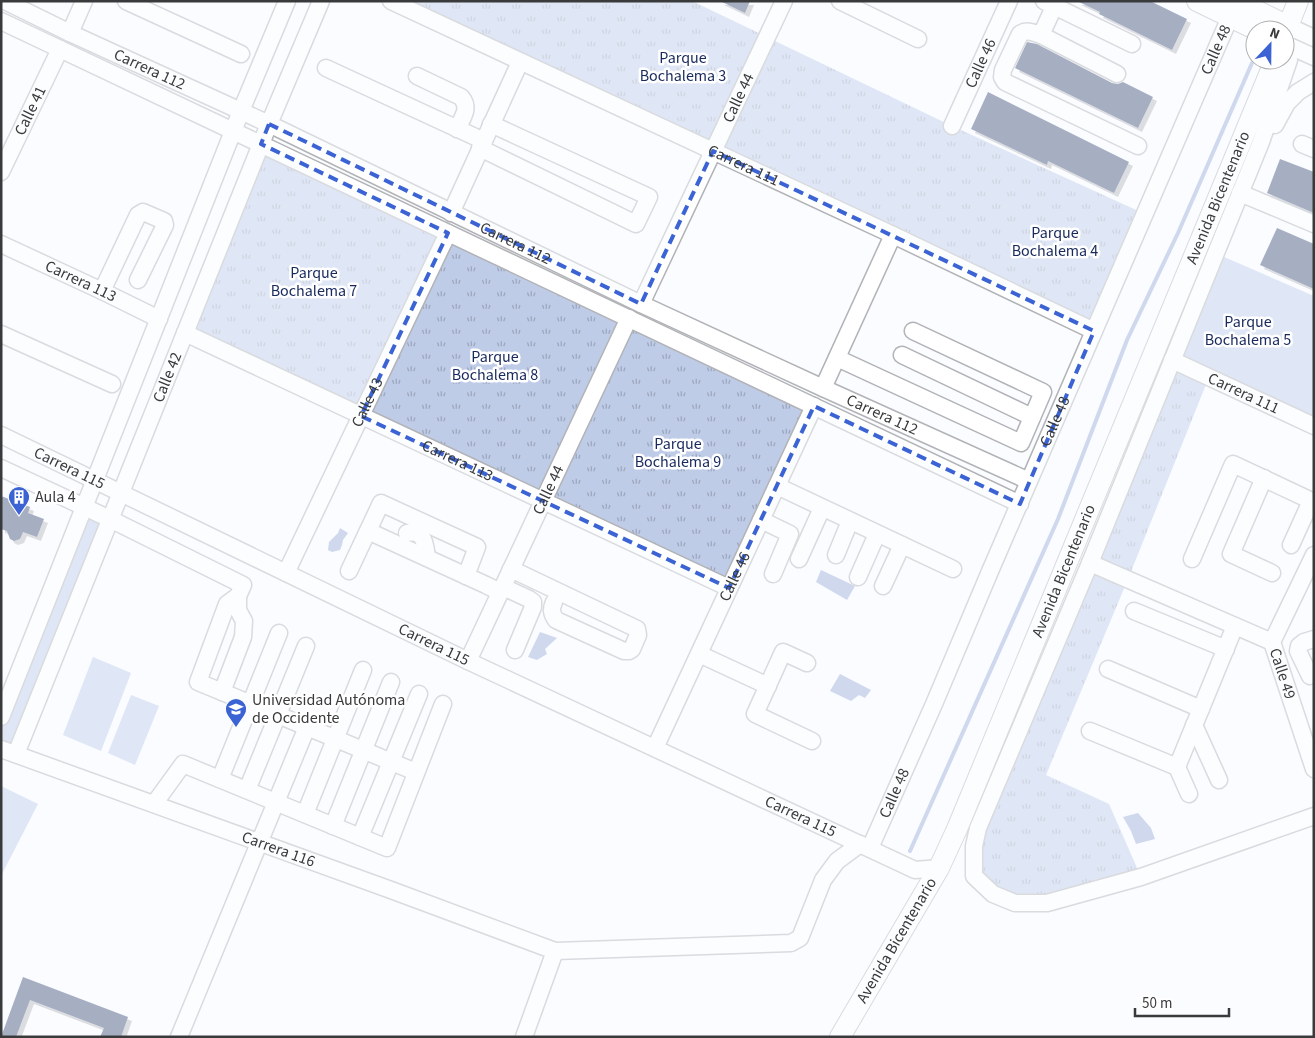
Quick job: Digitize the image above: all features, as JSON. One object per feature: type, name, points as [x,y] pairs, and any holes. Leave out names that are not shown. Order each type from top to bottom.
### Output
[{"type":"main road","points":[[1197,1],[1238,5],[1263,20]]},
{"type":"main road","points":[[1291,20],[1298,1]]},
{"type":"main road","points":[[1238,5],[1249,20]]},
{"type":"main road","points":[[1238,5],[1254,20]]},
{"type":"main road","name":"Avenida Bicentenario","points":[[1261,94],[1266,70]]},
{"type":"main road","name":"Avenida Bicentenario","points":[[840,1037],[940,868],[1271,70]]},
{"type":"street","name":"Carrera 112","points":[[5,1],[70,33],[269,124],[641,304],[1029,480]]},
{"type":"street","points":[[70,33],[84,1]]},
{"type":"street","points":[[126,1],[241,54]]},
{"type":"street","name":"Calle 42","points":[[1,717],[241,111],[287,1]]},
{"type":"street","name":"Calle 42","points":[[8,751],[110,519],[269,124],[321,1]]},
{"type":"street","name":"Carrera 111","points":[[391,1],[1094,331]]},
{"type":"street","name":"Calle 44","points":[[641,304],[784,1]]},
{"type":"street","points":[[840,1],[918,39]]},
{"type":"street","name":"Calle 46","points":[[952,126],[1009,1]]},
{"type":"street","points":[[1041,35],[1049,4],[1132,44]]},
{"type":"street","name":"Calle 48","points":[[865,846],[934,704],[1029,480],[1238,5]]},
{"type":"street","name":"Carrera 112","points":[[1,22],[234,130],[1020,504]]},
{"type":"street","points":[[1117,74],[1041,35],[1024,31],[1020,34],[1003,70],[1002,77],[1005,82],[1138,146]]},
{"type":"street","points":[[1295,35],[1314,38]]},
{"type":"street","points":[[1295,41],[1314,57]]},
{"type":"street","name":"Calle 41","points":[[1,172],[60,49]]},
{"type":"street","points":[[451,213],[520,62]]},
{"type":"street","points":[[326,68],[457,130],[538,177],[636,224],[649,197],[491,124]]},
{"type":"street","points":[[1286,70],[1261,142],[1090,563],[978,828],[974,846],[974,876],[992,894],[1015,903],[1047,903],[1141,877],[1314,816]]},
{"type":"street","points":[[417,76],[461,97],[466,102],[466,108],[457,130]]},
{"type":"street","points":[[1261,142],[1277,122],[1287,103],[1298,92],[1314,82]]},
{"type":"street","points":[[538,177],[549,152]]},
{"type":"street","points":[[1240,193],[1314,224]]},
{"type":"street","points":[[102,291],[138,215],[143,212],[164,220],[165,225],[138,280]]},
{"type":"street","name":"Calle 43","points":[[286,573],[448,233]]},
{"type":"street","points":[[823,388],[892,235]]},
{"type":"street","name":"Carrera 113","points":[[1,244],[159,318]]},
{"type":"street","name":"Calle 44","points":[[468,661],[629,318]]},
{"type":"street","points":[[837,358],[1021,443],[1043,392],[912,331]]},
{"type":"street","name":"Carrera 113","points":[[185,333],[729,588]]},
{"type":"street","points":[[1,334],[112,384]]},
{"type":"street","points":[[902,355],[1032,417]]},
{"type":"street","name":"Carrera 111","points":[[1172,360],[1314,426]]},
{"type":"street","name":"Calle 46","points":[[655,748],[814,406]]},
{"type":"street","name":"Carrera 115","points":[[1,435],[468,661],[915,870],[940,868]]},
{"type":"street","points":[[1192,559],[1233,464],[1313,501],[1291,545]]},
{"type":"street","name":"Carrera 115","points":[[1,468],[110,519],[240,591]]},
{"type":"street","points":[[1264,478],[1231,554],[1272,573]]},
{"type":"street","points":[[776,486],[953,569]]},
{"type":"street","points":[[349,571],[381,503],[477,547],[466,576]]},
{"type":"street","points":[[799,559],[822,508]]},
{"type":"street","points":[[761,520],[790,534],[773,574]]},
{"type":"street","points":[[836,555],[850,522]]},
{"type":"street","points":[[368,531],[466,576],[533,602],[533,607],[514,650]]},
{"type":"street","points":[[407,533],[417,533],[422,537],[426,557]]},
{"type":"street","points":[[858,577],[878,534]]},
{"type":"street","points":[[883,586],[902,545]]},
{"type":"street","name":"Calle 49","points":[[1314,554],[1272,642],[1314,769]]},
{"type":"street","points":[[1090,563],[1272,642]]},
{"type":"street","points":[[511,569],[637,629],[638,635],[632,649],[624,651],[556,620],[551,610],[554,602]]},
{"type":"street","points":[[240,591],[227,604],[198,682],[416,772]]},
{"type":"street","points":[[222,692],[243,637],[244,621],[238,610],[240,591]]},
{"type":"street","points":[[1134,611],[1226,650]]},
{"type":"street","points":[[1188,794],[1177,767],[1235,626]]},
{"type":"street","points":[[220,779],[279,633]]},
{"type":"street","points":[[1286,684],[1312,675],[1298,651],[1299,646],[1304,642],[1314,639]]},
{"type":"street","points":[[247,790],[306,646]]},
{"type":"street","points":[[807,663],[783,652],[755,714],[812,741]]},
{"type":"street","points":[[699,654],[768,686]]},
{"type":"street","points":[[1108,669],[1201,709]]},
{"type":"street","points":[[305,814],[363,670]]},
{"type":"street","points":[[332,826],[391,682]]},
{"type":"street","points":[[360,837],[419,694]]},
{"type":"street","points":[[154,804],[182,764],[386,848],[443,704]]},
{"type":"street","points":[[1194,725],[1219,780]]},
{"type":"street","points":[[179,1037],[307,727]]},
{"type":"street","points":[[1090,731],[1177,767]]},
{"type":"street","name":"Carrera 116","points":[[8,751],[555,951]]},
{"type":"street","points":[[524,1037],[555,951],[791,943],[800,938],[823,880],[837,861],[865,846]]},
{"type":"highlighted area","points":[[269,124],[641,304],[713,151],[1094,331],[1020,504],[814,406],[729,588],[361,416],[448,233],[261,144]]},
{"type":"green space","name":"Parque Bochalema 4","points":[[391,1],[692,1],[952,126],[1145,214],[1094,331]]},
{"type":"green space","points":[[261,144],[814,406],[729,588],[185,333]]},
{"type":"green space","name":"Parque Bochalema 5","points":[[1215,253],[1314,296],[1314,426],[1172,360]]},
{"type":"green space","points":[[1172,360],[1209,377],[1128,579],[1046,775],[1109,804],[1141,877],[1015,903],[974,876],[974,846]]},
{"type":"green space","points":[[85,507],[110,519],[16,754],[1,749],[1,717]]},
{"type":"green space","points":[[93,657],[131,673],[101,751],[63,735]]},
{"type":"green space","points":[[131,695],[159,706],[135,765],[108,753]]},
{"type":"green space","points":[[1,786],[38,804],[1,876]]},
{"type":"shaded area","points":[[340,528],[348,533],[343,540],[340,550],[332,552],[328,550],[329,542],[338,533]]},
{"type":"shaded area","points":[[821,570],[855,586],[847,600],[816,582]]},
{"type":"shaded area","points":[[540,632],[557,638],[545,649],[547,654],[537,660],[528,657]]},
{"type":"shaded area","points":[[840,674],[871,690],[865,698],[859,695],[851,701],[830,691]]},
{"type":"shaded area","points":[[1138,813],[1151,828],[1155,839],[1136,844],[1123,817]]},
{"type":"building","points":[[720,1],[750,1],[745,13]]},
{"type":"building","points":[[1077,1],[1150,1],[1187,19],[1172,50]]},
{"type":"building","points":[[1027,42],[1037,44],[1112,83],[1118,84],[1123,82],[1153,97],[1138,128],[1015,68]]},
{"type":"building","points":[[988,92],[1129,162],[1114,193],[1048,161],[1047,165],[971,129]]},
{"type":"building","points":[[1280,159],[1314,172],[1314,213],[1267,193]]},
{"type":"building","points":[[1277,228],[1314,244],[1314,289],[1260,265]]},
{"type":"building","name":"Aula 4","points":[[1,496],[30,507],[28,513],[44,519],[37,537],[23,532],[20,539],[14,541],[10,539],[7,531],[1,529]]},
{"type":"building","points":[[23,977],[128,1017],[121,1037],[100,1037],[104,1028],[30,1000],[16,1037],[1,1037]]},
{"type":"waterway","points":[[910,851],[1058,519],[1127,340],[1178,233],[1249,70]]},
{"type":"place","name":"Aula 4","points":[[19,516]]},
{"type":"place","name":"Universidad Autónoma de Occidente","points":[[236,728]]},
{"type":"park label","name":"Parque Bochalema 3","points":[[683,67]]},
{"type":"park label","name":"Parque Bochalema 7","points":[[314,282]]},
{"type":"park label","name":"Parque Bochalema 8","points":[[495,366]]},
{"type":"park label","name":"Parque Bochalema 9","points":[[678,453]]}]
